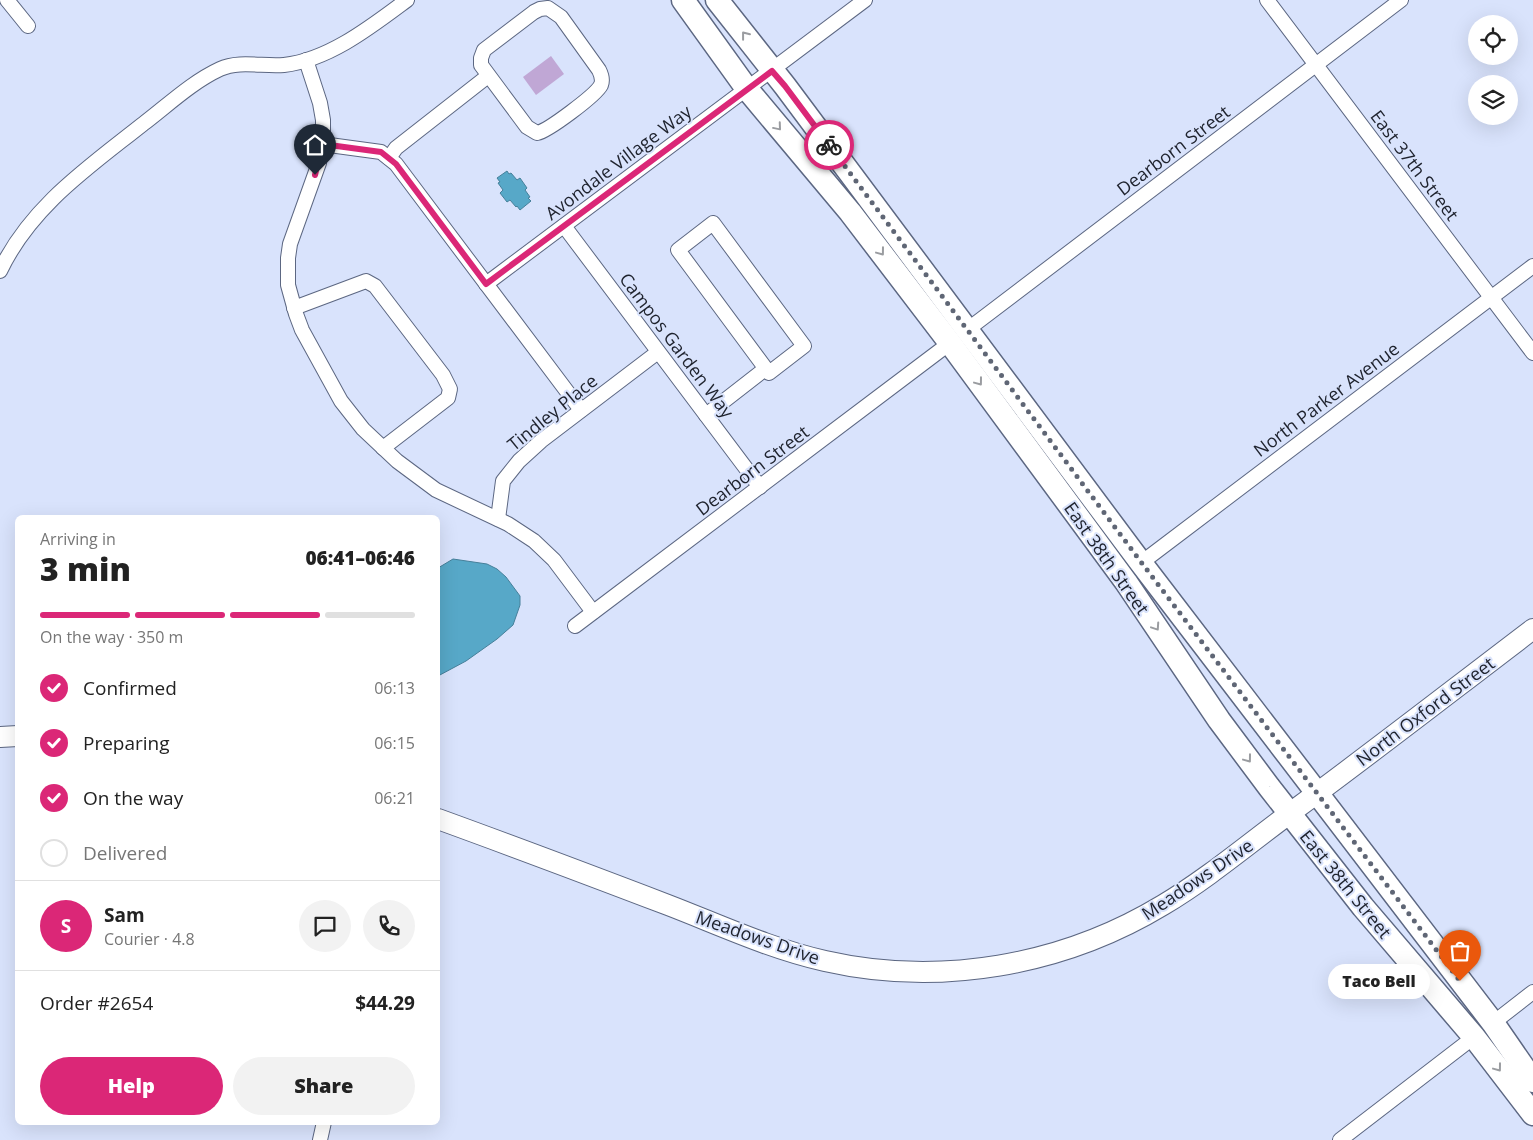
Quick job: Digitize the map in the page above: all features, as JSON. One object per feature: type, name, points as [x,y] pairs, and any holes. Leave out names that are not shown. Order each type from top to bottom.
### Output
[{"type":"main road","name":"East 38th Street","points":[[683,0],[747,89],[850,212],[959,337],[1141,562],[1492,1023],[1533,1081]]},
{"type":"main road","name":"East 38th Street","points":[[718,0],[785,86],[959,337],[1230,736],[1363,907],[1474,1037],[1533,1114]]},
{"type":"street","points":[[7,0],[28,26]]},
{"type":"street","points":[[0,271],[23,233],[52,199],[75,177],[196,82],[222,68],[243,65],[283,65],[306,60],[355,36],[407,0]]},
{"type":"street","name":"Avondale Village Way","points":[[486,284],[865,0]]},
{"type":"street","name":"East 37th Street","points":[[1267,0],[1490,298],[1533,352]]},
{"type":"street","name":"Dearborn Street","points":[[575,626],[959,337],[1400,0]]},
{"type":"street","points":[[548,8],[560,17],[599,70],[602,84],[593,95],[550,128],[537,133],[526,127],[488,76],[481,65],[484,50],[534,12],[548,8]]},
{"type":"street","points":[[306,60],[323,120],[322,144],[317,169],[290,244],[287,272],[288,285],[302,330],[341,400],[363,429],[409,471],[436,490],[498,519],[545,550],[593,612]]},
{"type":"street","points":[[390,158],[396,148],[488,76]]},
{"type":"street","points":[[322,144],[372,150],[381,152],[390,158],[581,410]]},
{"type":"street","points":[[713,223],[804,346],[769,373],[765,369],[678,250],[713,223]]},
{"type":"street","name":"Campos Garden Way","points":[[564,226],[760,487]]},
{"type":"street","name":"North Parker Avenue","points":[[1141,562],[1533,266]]},
{"type":"street","points":[[294,308],[366,281],[375,286],[443,375],[450,389],[448,398],[383,448]]},
{"type":"street","name":"Tindley Place","points":[[498,519],[504,481],[510,471],[535,446],[658,352]]},
{"type":"street","points":[[706,415],[765,369]]},
{"type":"street","name":"North Oxford Street","points":[[1316,794],[1533,629]]},
{"type":"street","points":[[0,737],[15,736]]},
{"type":"street","name":"Meadows Drive","points":[[440,820],[788,951],[824,961],[861,967],[936,972],[992,966],[1036,958],[1067,949],[1113,931],[1152,912],[1184,892],[1316,794]]},
{"type":"street","points":[[1492,1023],[1533,992]]},
{"type":"street","points":[[1340,1140],[1474,1037]]},
{"type":"street","points":[[320,1140],[323,1125]]},
{"type":"shaded area","points":[[551,56],[564,74],[536,95],[523,77]]},
{"type":"water","points":[[507,171],[517,180],[520,178],[527,188],[525,190],[530,197],[528,198],[531,201],[520,210],[510,200],[507,202],[500,193],[503,190],[497,178]]},
{"type":"water","points":[[453,559],[487,564],[497,569],[506,577],[520,596],[520,605],[513,625],[497,639],[466,661],[440,675],[440,567]]},
{"type":"way so far","points":[[829,145],[1278,744],[1460,981]]},
{"type":"place","name":"Taco Bell","points":[[1460,981]]},
{"type":"route","points":[[315,175],[322,144],[381,152],[396,164],[486,284],[772,71],[829,145]]}]
